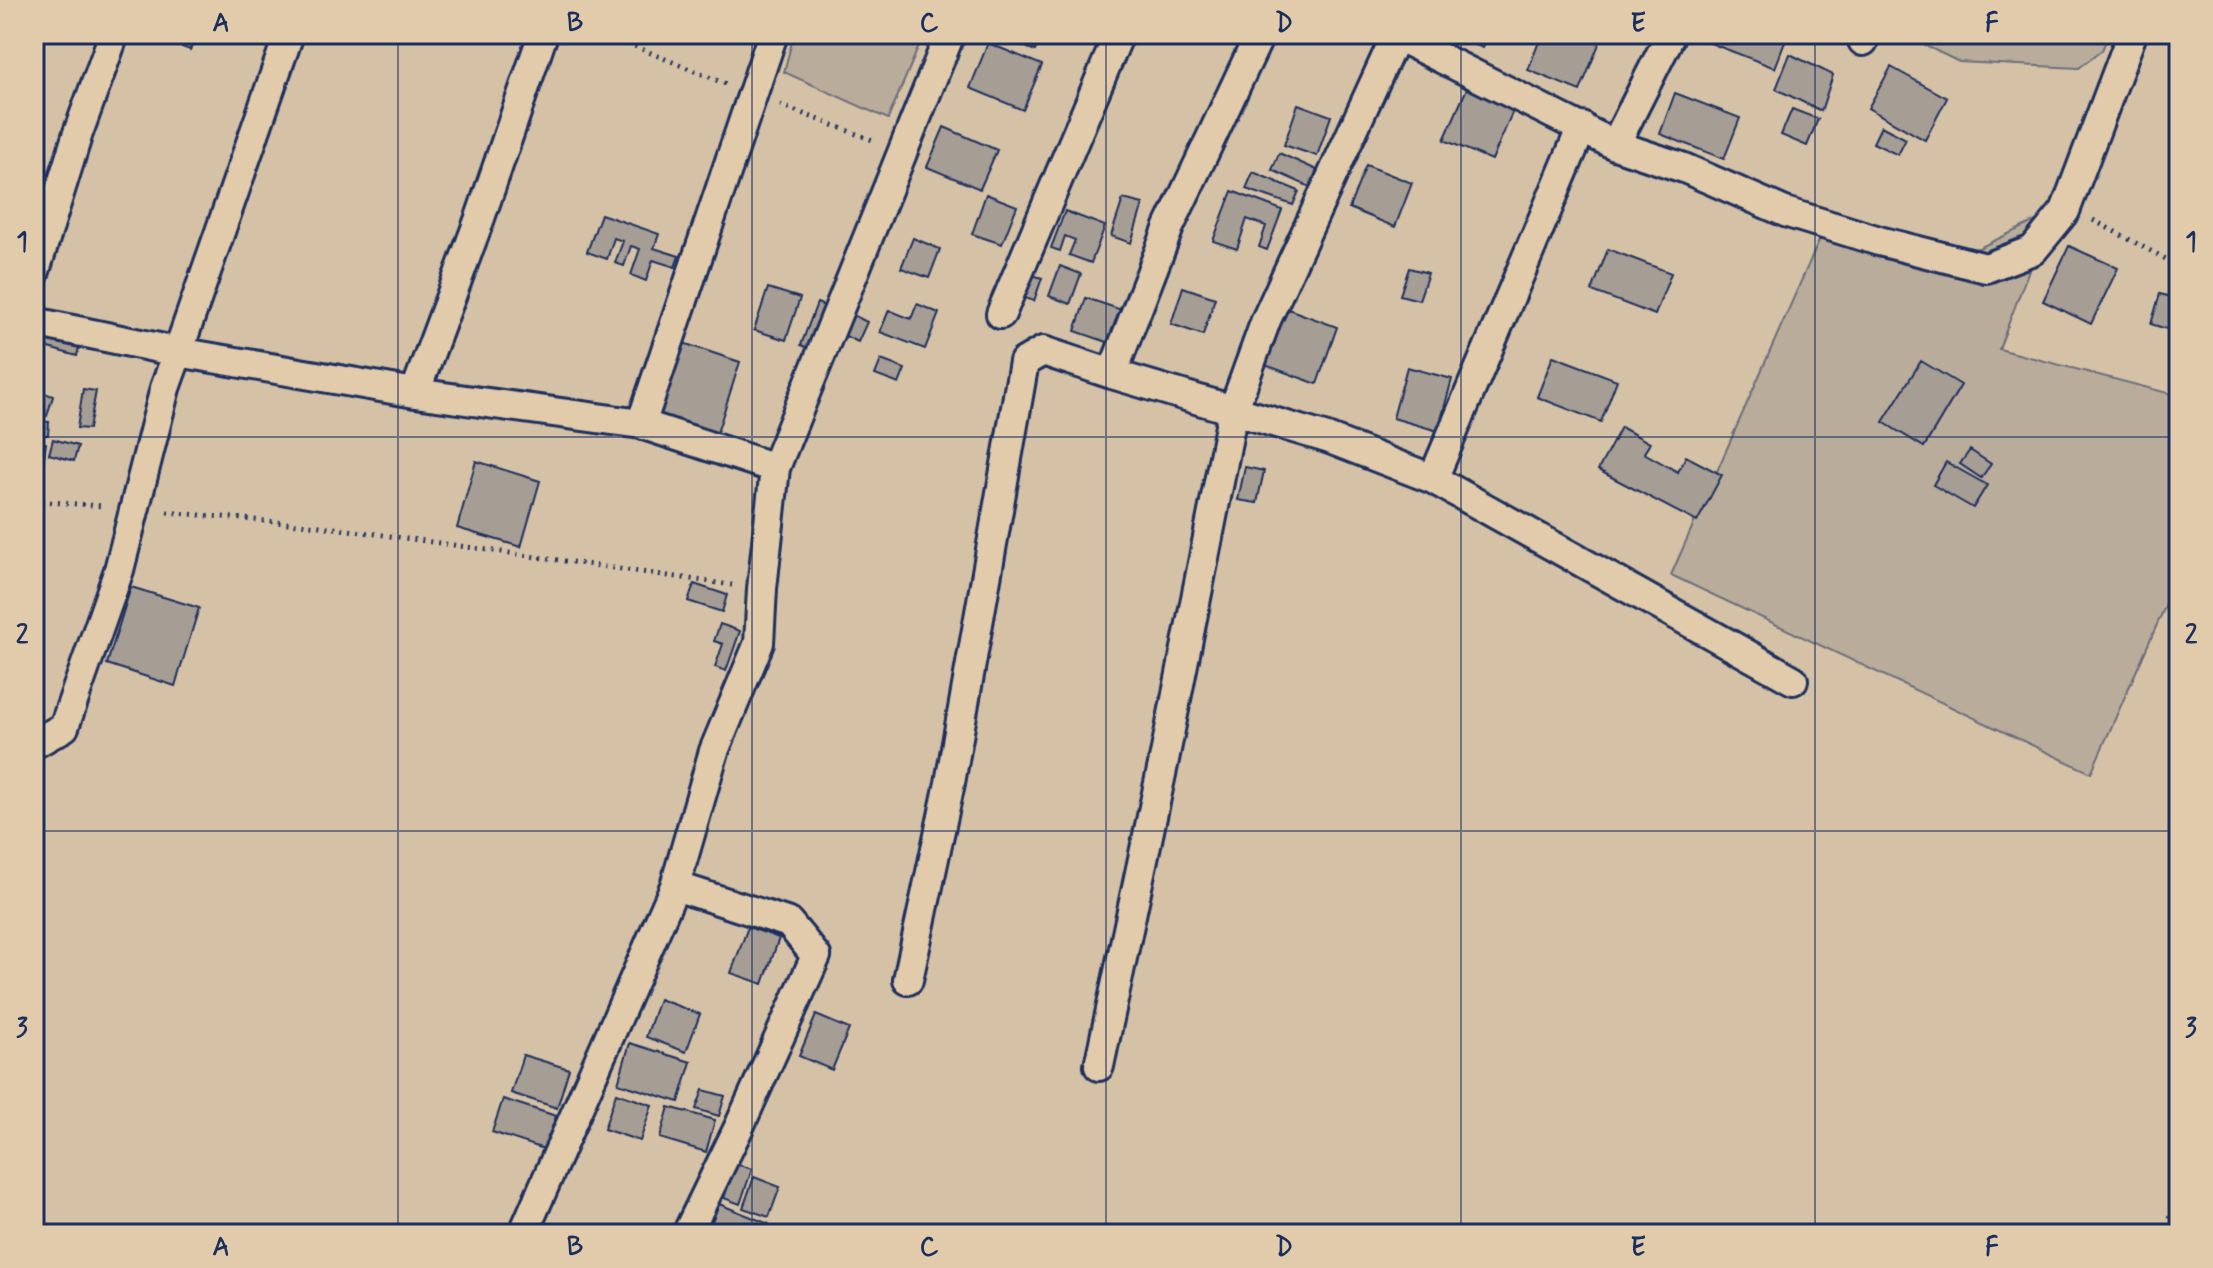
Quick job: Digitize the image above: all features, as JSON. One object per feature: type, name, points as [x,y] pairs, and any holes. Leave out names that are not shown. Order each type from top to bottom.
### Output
[{"type":"street","points":[[34,274],[78,133],[114,34]]},
{"type":"street","points":[[34,744],[64,727],[119,570],[165,388],[289,34]]},
{"type":"street","points":[[415,393],[480,218],[543,34]]},
{"type":"street","points":[[641,424],[773,34]]},
{"type":"street","points":[[523,1234],[675,886],[714,751],[759,643],[775,468],[950,34]]},
{"type":"street","points":[[1001,314],[1119,34]]},
{"type":"street","points":[[1112,374],[1169,227],[1260,34]]},
{"type":"street","points":[[1615,145],[1671,34]]},
{"type":"street","points":[[1099,1066],[1233,411],[1266,320],[1394,35],[1615,145],[1684,168],[1785,212],[1879,241],[1986,268],[2033,250],[2068,205],[2132,34]]},
{"type":"street","points":[[1433,479],[1582,127]]},
{"type":"street","points":[[34,322],[178,352],[415,393],[641,424],[775,468]]},
{"type":"street","points":[[908,980],[950,783],[1024,362],[1043,351],[1327,438],[1433,479],[1793,680]]},
{"type":"street","points":[[675,886],[789,923],[816,956],[687,1234]]},
{"type":"path","points":[[2068,205],[2179,266]]},
{"type":"path","points":[[34,501],[320,526],[762,589]]},
{"type":"path","points":[[2166,1234],[2179,1185]]},
{"type":"shaded area","points":[[794,34],[924,34],[888,119],[784,72]]},
{"type":"shaded area","points":[[1911,34],[2109,34],[2102,50],[2079,68],[1959,62],[1918,42]]},
{"type":"shaded area","points":[[2050,214],[1999,349],[2179,396],[2179,606],[2167,602],[2091,773],[1671,575],[1821,236],[1927,259],[1979,248]]},
{"type":"building","points":[[147,34],[197,34],[190,50]]},
{"type":"building","points":[[995,34],[1042,34],[1035,51]]},
{"type":"building","points":[[1446,34],[1488,34],[1483,48]]},
{"type":"building","points":[[1542,34],[1603,34],[1580,91],[1528,70]]},
{"type":"building","points":[[1714,34],[1788,34],[1775,68],[1710,43]]},
{"type":"building","points":[[988,43],[1042,65],[1023,110],[970,88]]},
{"type":"building","points":[[1790,54],[1833,75],[1821,111],[1776,89]]},
{"type":"building","points":[[1891,67],[1947,98],[1925,140],[1868,108]]},
{"type":"building","points":[[1468,86],[1515,106],[1492,160],[1444,140]]},
{"type":"building","points":[[1675,93],[1740,118],[1724,159],[1660,134]]},
{"type":"building","points":[[1298,104],[1331,116],[1317,156],[1284,145]]},
{"type":"building","points":[[1792,109],[1818,119],[1807,146],[1781,135]]},
{"type":"building","points":[[1881,126],[1906,139],[1898,155],[1873,143]]},
{"type":"building","points":[[944,127],[997,150],[980,189],[927,167]]},
{"type":"building","points":[[1279,153],[1317,170],[1310,187],[1272,170]]},
{"type":"building","points":[[1366,165],[1412,183],[1395,227],[1349,208]]},
{"type":"building","points":[[1253,172],[1299,191],[1293,205],[1246,189]]},
{"type":"building","points":[[1232,191],[1282,210],[1267,250],[1259,247],[1266,226],[1247,219],[1237,249],[1213,241]]},
{"type":"building","points":[[986,194],[1017,206],[1002,244],[972,234]]},
{"type":"building","points":[[1123,199],[1143,204],[1131,243],[1111,236]]},
{"type":"building","points":[[1065,211],[1105,226],[1091,263],[1069,255],[1075,240],[1065,236],[1060,251],[1051,248]]},
{"type":"building","points":[[601,214],[659,234],[654,248],[679,256],[675,267],[653,260],[646,281],[631,275],[640,249],[631,246],[624,266],[615,263],[623,241],[614,238],[607,259],[587,252]]},
{"type":"building","points":[[913,238],[940,249],[929,278],[901,268]]},
{"type":"building","points":[[2069,246],[2118,268],[2091,324],[2043,301]]},
{"type":"building","points":[[1608,249],[1671,273],[1655,315],[1592,291]]},
{"type":"building","points":[[1060,266],[1081,274],[1070,304],[1049,296]]},
{"type":"building","points":[[1409,268],[1428,273],[1419,300],[1400,295]]},
{"type":"building","points":[[1029,274],[1042,278],[1034,301],[1022,297]]},
{"type":"building","points":[[1183,287],[1215,298],[1203,335],[1171,324]]},
{"type":"building","points":[[768,288],[800,298],[786,340],[754,330]]},
{"type":"building","points":[[2160,294],[2179,299],[2179,333],[2151,324]]},
{"type":"building","points":[[1086,298],[1122,310],[1110,343],[1075,331]]},
{"type":"building","points":[[817,303],[830,308],[817,340],[812,337],[808,348],[801,345]]},
{"type":"building","points":[[917,304],[939,313],[925,349],[880,332],[889,310],[911,319]]},
{"type":"building","points":[[1280,306],[1337,327],[1317,384],[1260,363]]},
{"type":"building","points":[[853,315],[867,322],[858,342],[843,335]]},
{"type":"building","points":[[51,326],[82,333],[77,356],[45,347]]},
{"type":"building","points":[[683,343],[740,362],[717,433],[660,414]]},
{"type":"building","points":[[1553,356],[1617,380],[1601,422],[1537,397]]},
{"type":"building","points":[[881,360],[905,369],[899,384],[875,375]]},
{"type":"building","points":[[1921,361],[1961,385],[1924,447],[1883,422]]},
{"type":"building","points":[[1407,367],[1452,379],[1438,431],[1393,418]]},
{"type":"building","points":[[83,389],[96,391],[89,429],[77,428]]},
{"type":"building","points":[[39,391],[53,396],[47,416],[34,411]]},
{"type":"building","points":[[34,421],[49,422],[48,435],[34,435]]},
{"type":"building","points":[[1621,427],[1650,443],[1644,453],[1678,472],[1686,456],[1722,475],[1697,522],[1598,470]]},
{"type":"building","points":[[53,439],[78,446],[74,461],[49,454]]},
{"type":"building","points":[[34,441],[46,443],[43,465],[34,464]]},
{"type":"building","points":[[1970,450],[1991,464],[1981,478],[1960,464]]},
{"type":"building","points":[[476,461],[540,481],[521,547],[457,528]]},
{"type":"building","points":[[1946,462],[1987,485],[1973,508],[1933,485]]},
{"type":"building","points":[[1245,467],[1264,471],[1257,503],[1238,500]]},
{"type":"building","points":[[694,584],[727,595],[722,612],[688,601]]},
{"type":"building","points":[[131,587],[199,608],[175,686],[107,664]]},
{"type":"building","points":[[720,624],[740,631],[726,671],[715,667],[723,644],[714,641]]},
{"type":"building","points":[[748,927],[779,938],[763,984],[731,973]]},
{"type":"building","points":[[659,999],[700,1014],[686,1052],[646,1037]]},
{"type":"building","points":[[816,1015],[849,1029],[832,1070],[799,1056]]},
{"type":"building","points":[[630,1043],[691,1062],[679,1102],[618,1083]]},
{"type":"building","points":[[523,1055],[569,1069],[557,1108],[511,1093]]},
{"type":"building","points":[[703,1090],[725,1096],[719,1116],[696,1109]]},
{"type":"building","points":[[616,1093],[652,1105],[640,1141],[604,1129]]},
{"type":"building","points":[[503,1099],[556,1116],[544,1149],[492,1132]]},
{"type":"building","points":[[669,1107],[715,1120],[706,1152],[660,1138]]},
{"type":"building","points":[[736,1164],[752,1169],[740,1204],[724,1198]]},
{"type":"building","points":[[754,1177],[780,1187],[769,1217],[743,1208]]},
{"type":"building","points":[[719,1204],[769,1224],[765,1234],[707,1234]]}]
